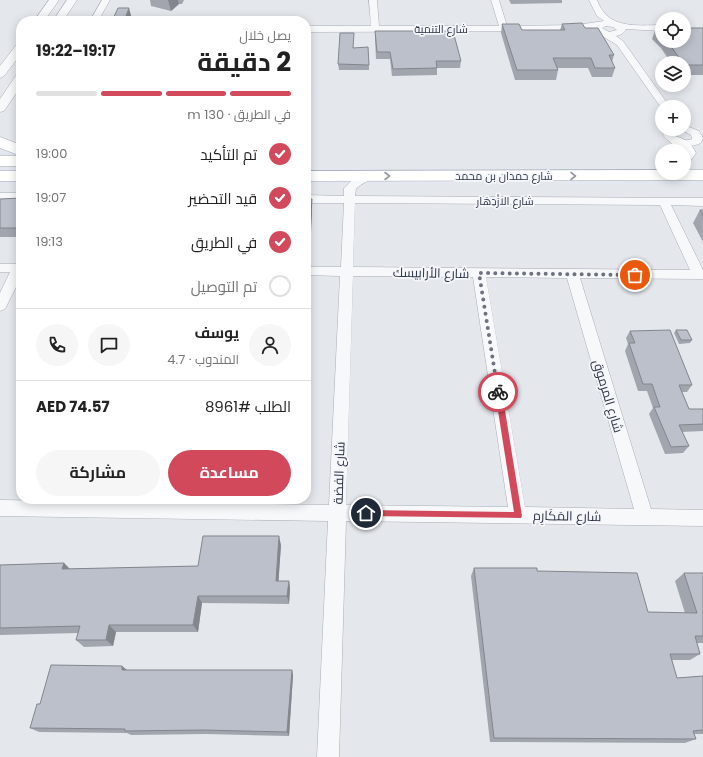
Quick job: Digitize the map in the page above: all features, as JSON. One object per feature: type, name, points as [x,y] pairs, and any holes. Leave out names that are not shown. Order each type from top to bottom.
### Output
[{"type":"main road","points":[[0,142],[16,149]]},
{"type":"main road","points":[[0,161],[16,160]]},
{"type":"main road","name":"شارع حمدان بن محمد","points":[[311,161],[655,161]]},
{"type":"main road","points":[[691,161],[703,161]]},
{"type":"main road","points":[[0,168],[16,168]]},
{"type":"main road","name":"شارع حمدان بن محمد","points":[[311,176],[703,175]]},
{"type":"main road","points":[[0,176],[16,176]]},
{"type":"street","points":[[43,16],[54,0]]},
{"type":"street","points":[[61,16],[72,0]]},
{"type":"street","points":[[97,16],[106,0]]},
{"type":"street","points":[[374,0],[375,29]]},
{"type":"street","points":[[495,0],[504,28]]},
{"type":"street","points":[[593,0],[600,14],[601,29],[620,43],[660,100]]},
{"type":"street","points":[[600,14],[619,29],[655,28]]},
{"type":"street","name":"شارع التنمية","points":[[311,29],[601,29],[607,23],[619,29]]},
{"type":"street","points":[[619,29],[620,43]]},
{"type":"street","points":[[0,74],[16,53]]},
{"type":"street","points":[[0,108],[16,84]]},
{"type":"street","points":[[330,176],[349,194],[357,181],[368,176]]},
{"type":"street","name":"شارع الازْدِهَار","points":[[311,198],[349,194],[703,202]]},
{"type":"street","name":"شارع الفضة","points":[[328,757],[349,194]]},
{"type":"street","points":[[0,197],[16,197]]},
{"type":"street","name":"شارع الأرابيسك","points":[[311,271],[701,275],[664,202]]},
{"type":"street","points":[[0,268],[16,268]]},
{"type":"street","points":[[479,273],[518,516]]},
{"type":"street","name":"شارع المرموق","points":[[572,274],[645,517]]},
{"type":"street","points":[[0,306],[16,276]]},
{"type":"street","name":"شارع المَكَارِم","points":[[0,508],[159,505],[338,513],[703,518]]},
{"type":"building","points":[[118,8],[129,8],[126,16],[114,16]]},
{"type":"building","points":[[582,23],[585,28],[598,28],[614,55],[609,55],[615,68],[595,68],[591,58],[553,58],[558,70],[517,70],[502,24],[519,24],[522,30],[565,30],[562,24]]},
{"type":"building","points":[[691,28],[703,28],[703,65],[691,65],[691,56],[678,56],[672,48],[691,48]]},
{"type":"building","points":[[375,31],[453,31],[461,61],[436,61],[437,68],[393,69],[390,52],[377,52]]},
{"type":"building","points":[[340,33],[354,33],[353,48],[368,47],[369,65],[338,64]]},
{"type":"building","points":[[16,198],[16,228],[0,228],[0,199]]},
{"type":"building","points":[[670,330],[692,385],[679,385],[689,409],[703,409],[703,424],[679,425],[689,446],[671,447],[654,407],[660,407],[652,384],[643,384],[629,343],[635,343],[630,331]]},
{"type":"building","points":[[676,330],[687,330],[692,340],[681,340]]},
{"type":"building","points":[[203,536],[279,536],[276,581],[289,581],[287,596],[198,596],[193,625],[109,625],[106,640],[76,640],[80,626],[0,628],[0,565],[64,563],[62,569],[198,566]]},
{"type":"building","points":[[474,568],[537,568],[537,571],[637,573],[648,612],[697,613],[684,573],[703,573],[703,636],[695,636],[700,654],[670,654],[677,678],[703,676],[703,730],[693,731],[696,739],[494,738]]},
{"type":"building","points":[[51,665],[122,666],[122,670],[292,670],[287,732],[202,730],[125,731],[125,729],[30,728],[37,704],[40,704]]},
{"type":"way so far","points":[[498,392],[479,273],[635,275]]},
{"type":"route","points":[[366,513],[518,516],[498,392]]}]
